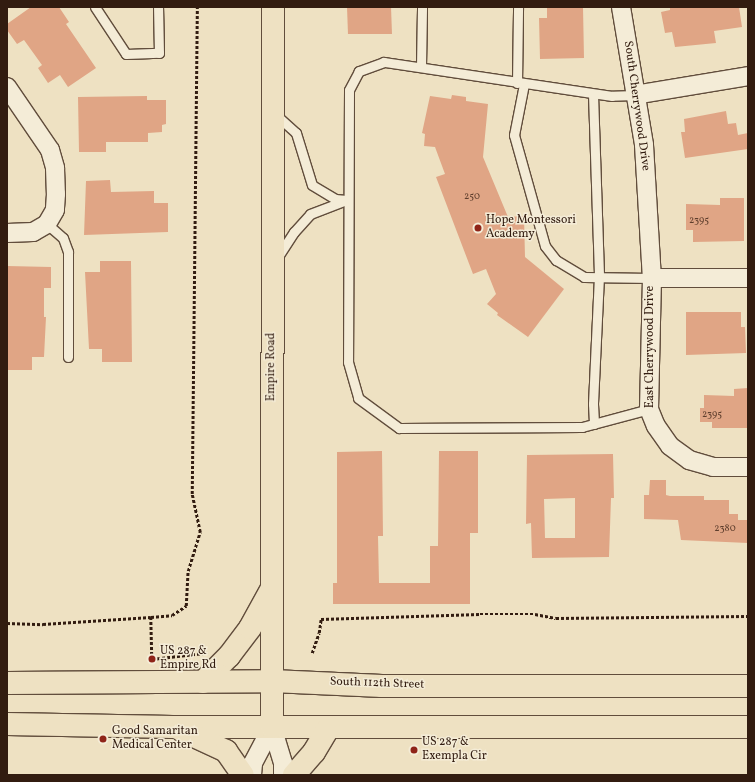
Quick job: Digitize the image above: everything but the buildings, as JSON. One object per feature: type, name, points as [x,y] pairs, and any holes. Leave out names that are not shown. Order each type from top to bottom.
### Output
[{"type":"main road","name":"Empire Road","points":[[272,727],[273,7]]},
{"type":"main road","points":[[203,682],[229,656],[250,628],[273,587]]},
{"type":"main road","name":"South 112th Street","points":[[7,683],[272,681],[382,686],[748,686]]},
{"type":"main road","points":[[7,724],[172,727],[748,727]]},
{"type":"main road","points":[[172,727],[197,736],[226,751],[243,775]]},
{"type":"main road","points":[[294,775],[314,752],[329,727]]},
{"type":"street","name":"South Cherrywood Drive","points":[[621,7],[644,145],[652,278]]},
{"type":"street","points":[[635,95],[748,76]]},
{"type":"street","points":[[7,87],[50,150],[54,168],[56,194],[55,210],[47,224],[33,232],[7,233]]},
{"type":"street","points":[[652,278],[748,278]]},
{"type":"street","name":"East Cherrywood Drive","points":[[652,278],[649,409],[656,426],[670,446],[689,460],[713,467],[748,467]]},
{"type":"street","points":[[252,775],[252,763],[272,727]]},
{"type":"street","points":[[272,727],[283,763],[283,775]]},
{"type":"lane","points":[[95,7],[126,54],[159,53],[158,7]]},
{"type":"lane","points":[[422,7],[422,66]]},
{"type":"lane","points":[[518,7],[520,83],[514,135],[544,246],[556,260],[584,277],[599,276],[652,278]]},
{"type":"lane","points":[[635,95],[593,94],[422,66],[384,62],[359,71],[349,90],[347,200],[348,362],[358,398],[399,428],[582,427],[649,409]]},
{"type":"lane","points":[[593,94],[599,276],[593,404],[594,424]]},
{"type":"lane","points":[[273,112],[296,133],[312,185],[335,199],[347,200]]},
{"type":"lane","points":[[272,266],[294,232],[310,214],[347,200]]},
{"type":"lane","points":[[47,224],[63,238],[68,252],[68,357]]},
{"type":"path","points":[[7,622],[43,624],[151,617],[172,615],[186,606],[188,571],[200,532],[192,494],[197,7]]},
{"type":"path","points":[[312,654],[319,634],[321,619],[480,614],[535,614],[556,618],[748,616]]},
{"type":"path","points":[[151,617],[152,660],[210,652]]},
{"type":"place","name":"Hope Montessori Academy","points":[[478,228]]},
{"type":"place","name":"US 287 & Empire Rd","points":[[152,659]]},
{"type":"place","name":"Good Samaritan Medical Center","points":[[103,739]]},
{"type":"place","name":"US 287 & Exempla Cir","points":[[414,750]]}]
